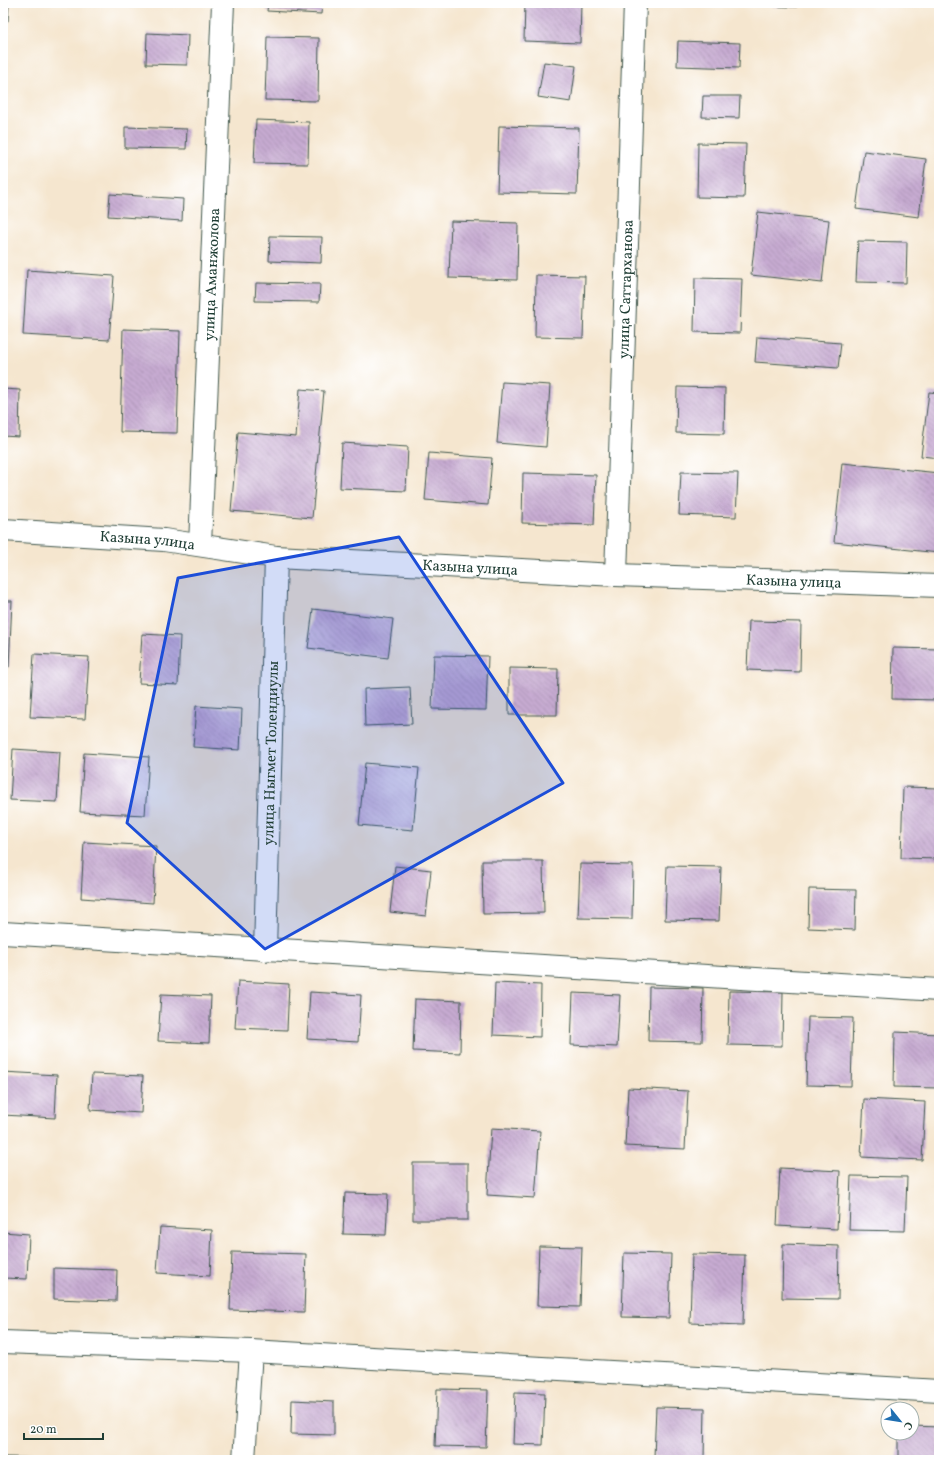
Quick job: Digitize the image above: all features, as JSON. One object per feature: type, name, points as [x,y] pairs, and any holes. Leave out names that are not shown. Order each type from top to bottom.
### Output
[{"type":"street","name":"улица Аманжолова","points":[[200,545],[223,3]]},
{"type":"street","name":"улица Саттарханова","points":[[616,575],[635,3]]},
{"type":"street","name":"Казына улица","points":[[3,530],[164,540],[276,557],[616,575],[939,586]]},
{"type":"street","name":"улица Ныгмет Толендиулы","points":[[265,950],[276,557]]},
{"type":"street","points":[[3,933],[939,990]]},
{"type":"street","points":[[3,1342],[251,1351],[939,1391]]},
{"type":"street","points":[[244,1460],[251,1351]]},
{"type":"highlighted area","points":[[399,537],[563,783],[265,949],[127,823],[178,578]]},
{"type":"building","points":[[3,3],[9,3],[8,21],[3,21]]},
{"type":"building","points":[[268,3],[322,3],[321,14],[267,11]]},
{"type":"building","points":[[525,3],[581,3],[580,43],[524,41]]},
{"type":"building","points":[[755,3],[798,3],[798,7],[755,6]]},
{"type":"building","points":[[147,33],[188,35],[187,65],[146,64]]},
{"type":"building","points":[[267,37],[319,38],[318,101],[265,100]]},
{"type":"building","points":[[678,41],[740,43],[739,68],[677,66]]},
{"type":"building","points":[[544,62],[576,66],[571,102],[538,97]]},
{"type":"building","points":[[703,96],[740,96],[739,118],[702,117]]},
{"type":"building","points":[[3,106],[6,106],[5,152],[3,152]]},
{"type":"building","points":[[256,120],[309,122],[308,164],[254,163]]},
{"type":"building","points":[[499,126],[579,128],[577,194],[497,192]]},
{"type":"building","points":[[125,127],[187,129],[186,149],[125,148]]},
{"type":"building","points":[[698,143],[746,144],[744,198],[697,197]]},
{"type":"building","points":[[864,151],[926,159],[919,217],[856,209]]},
{"type":"building","points":[[110,194],[183,199],[182,221],[108,216]]},
{"type":"building","points":[[758,212],[829,220],[822,283],[751,275]]},
{"type":"building","points":[[451,221],[518,223],[517,280],[449,278]]},
{"type":"building","points":[[270,236],[322,237],[321,263],[269,261]]},
{"type":"building","points":[[858,241],[907,242],[906,283],[856,282]]},
{"type":"building","points":[[27,270],[114,276],[109,340],[23,335]]},
{"type":"building","points":[[536,275],[585,276],[583,338],[535,337]]},
{"type":"building","points":[[695,278],[742,279],[740,333],[694,332]]},
{"type":"building","points":[[256,283],[320,284],[319,302],[255,301]]},
{"type":"building","points":[[123,329],[180,331],[177,433],[120,432]]},
{"type":"building","points":[[757,337],[841,343],[838,368],[755,362]]},
{"type":"building","points":[[502,382],[550,385],[546,447],[497,443]]},
{"type":"building","points":[[677,387],[725,388],[724,434],[676,433]]},
{"type":"building","points":[[3,389],[20,390],[19,437],[3,436]]},
{"type":"building","points":[[300,389],[324,391],[312,518],[231,511],[238,432],[296,437]]},
{"type":"building","points":[[929,392],[939,393],[939,458],[921,456]]},
{"type":"building","points":[[342,443],[408,447],[406,491],[340,488]]},
{"type":"building","points":[[429,453],[492,458],[488,505],[425,500]]},
{"type":"building","points":[[842,463],[939,473],[939,553],[834,542]]},
{"type":"building","points":[[681,472],[738,473],[736,517],[679,515]]},
{"type":"building","points":[[523,473],[596,475],[594,525],[522,523]]},
{"type":"building","points":[[3,601],[12,601],[9,667],[3,666]]},
{"type":"building","points":[[313,609],[393,619],[388,658],[308,648]]},
{"type":"building","points":[[749,621],[801,622],[800,672],[747,670]]},
{"type":"building","points":[[142,634],[180,636],[178,685],[139,683]]},
{"type":"building","points":[[893,648],[939,649],[939,700],[892,699]]},
{"type":"building","points":[[34,654],[89,657],[85,719],[30,717]]},
{"type":"building","points":[[434,655],[488,656],[486,710],[432,709]]},
{"type":"building","points":[[509,668],[558,669],[557,715],[509,715]]},
{"type":"building","points":[[410,687],[412,724],[365,726],[364,689]]},
{"type":"building","points":[[196,706],[242,709],[240,750],[193,747]]},
{"type":"building","points":[[13,749],[60,752],[57,802],[10,800]]},
{"type":"building","points":[[84,753],[149,757],[145,815],[80,812]]},
{"type":"building","points":[[365,763],[419,768],[413,830],[359,825]]},
{"type":"building","points":[[903,787],[939,788],[939,859],[901,858]]},
{"type":"building","points":[[84,842],[156,846],[153,903],[81,898]]},
{"type":"building","points":[[482,861],[543,861],[544,913],[483,914]]},
{"type":"building","points":[[580,864],[633,865],[632,919],[578,918]]},
{"type":"building","points":[[395,866],[431,870],[426,916],[390,912]]},
{"type":"building","points":[[667,866],[721,867],[719,921],[665,920]]},
{"type":"building","points":[[809,889],[856,890],[855,930],[808,928]]},
{"type":"building","points":[[238,981],[289,984],[287,1030],[235,1028]]},
{"type":"building","points":[[495,983],[541,985],[540,1037],[493,1035]]},
{"type":"building","points":[[649,987],[703,988],[702,1042],[648,1041]]},
{"type":"building","points":[[729,991],[783,992],[782,1046],[728,1045]]},
{"type":"building","points":[[310,992],[361,995],[358,1042],[307,1039]]},
{"type":"building","points":[[573,993],[620,995],[617,1047],[571,1045]]},
{"type":"building","points":[[161,994],[211,996],[209,1043],[158,1041]]},
{"type":"building","points":[[415,999],[461,1001],[460,1053],[413,1051]]},
{"type":"building","points":[[808,1017],[853,1018],[851,1086],[806,1085]]},
{"type":"building","points":[[895,1032],[939,1034],[939,1088],[894,1087]]},
{"type":"building","points":[[3,1072],[57,1075],[55,1118],[3,1115]]},
{"type":"building","points":[[92,1074],[143,1076],[141,1113],[90,1110]]},
{"type":"building","points":[[628,1088],[688,1091],[685,1149],[625,1146]]},
{"type":"building","points":[[864,1099],[925,1102],[922,1160],[861,1157]]},
{"type":"building","points":[[491,1128],[540,1131],[535,1198],[487,1195]]},
{"type":"building","points":[[413,1163],[468,1163],[468,1220],[413,1220]]},
{"type":"building","points":[[780,1168],[840,1171],[837,1229],[777,1226]]},
{"type":"building","points":[[851,1176],[907,1177],[905,1231],[849,1230]]},
{"type":"building","points":[[345,1193],[388,1194],[386,1235],[343,1234]]},
{"type":"building","points":[[160,1227],[212,1230],[210,1276],[157,1273]]},
{"type":"building","points":[[3,1232],[29,1234],[27,1279],[3,1278]]},
{"type":"building","points":[[783,1244],[839,1246],[838,1299],[782,1298]]},
{"type":"building","points":[[539,1246],[582,1247],[580,1307],[537,1306]]},
{"type":"building","points":[[232,1252],[306,1254],[304,1312],[230,1310]]},
{"type":"building","points":[[624,1253],[671,1254],[669,1318],[622,1317]]},
{"type":"building","points":[[692,1254],[745,1255],[743,1325],[690,1323]]},
{"type":"building","points":[[54,1268],[117,1270],[116,1301],[54,1299]]},
{"type":"building","points":[[938,1302],[939,1329],[937,1329]]},
{"type":"building","points":[[437,1389],[488,1390],[486,1447],[435,1446]]},
{"type":"building","points":[[515,1392],[545,1393],[543,1445],[513,1444]]},
{"type":"building","points":[[292,1400],[334,1402],[334,1435],[291,1434]]},
{"type":"building","points":[[656,1407],[705,1408],[704,1458],[654,1457]]},
{"type":"building","points":[[920,1426],[939,1427],[939,1460],[898,1460],[898,1441],[920,1441]]},
{"type":"building","points":[[5,1457],[60,1458],[60,1460],[5,1460]]}]
